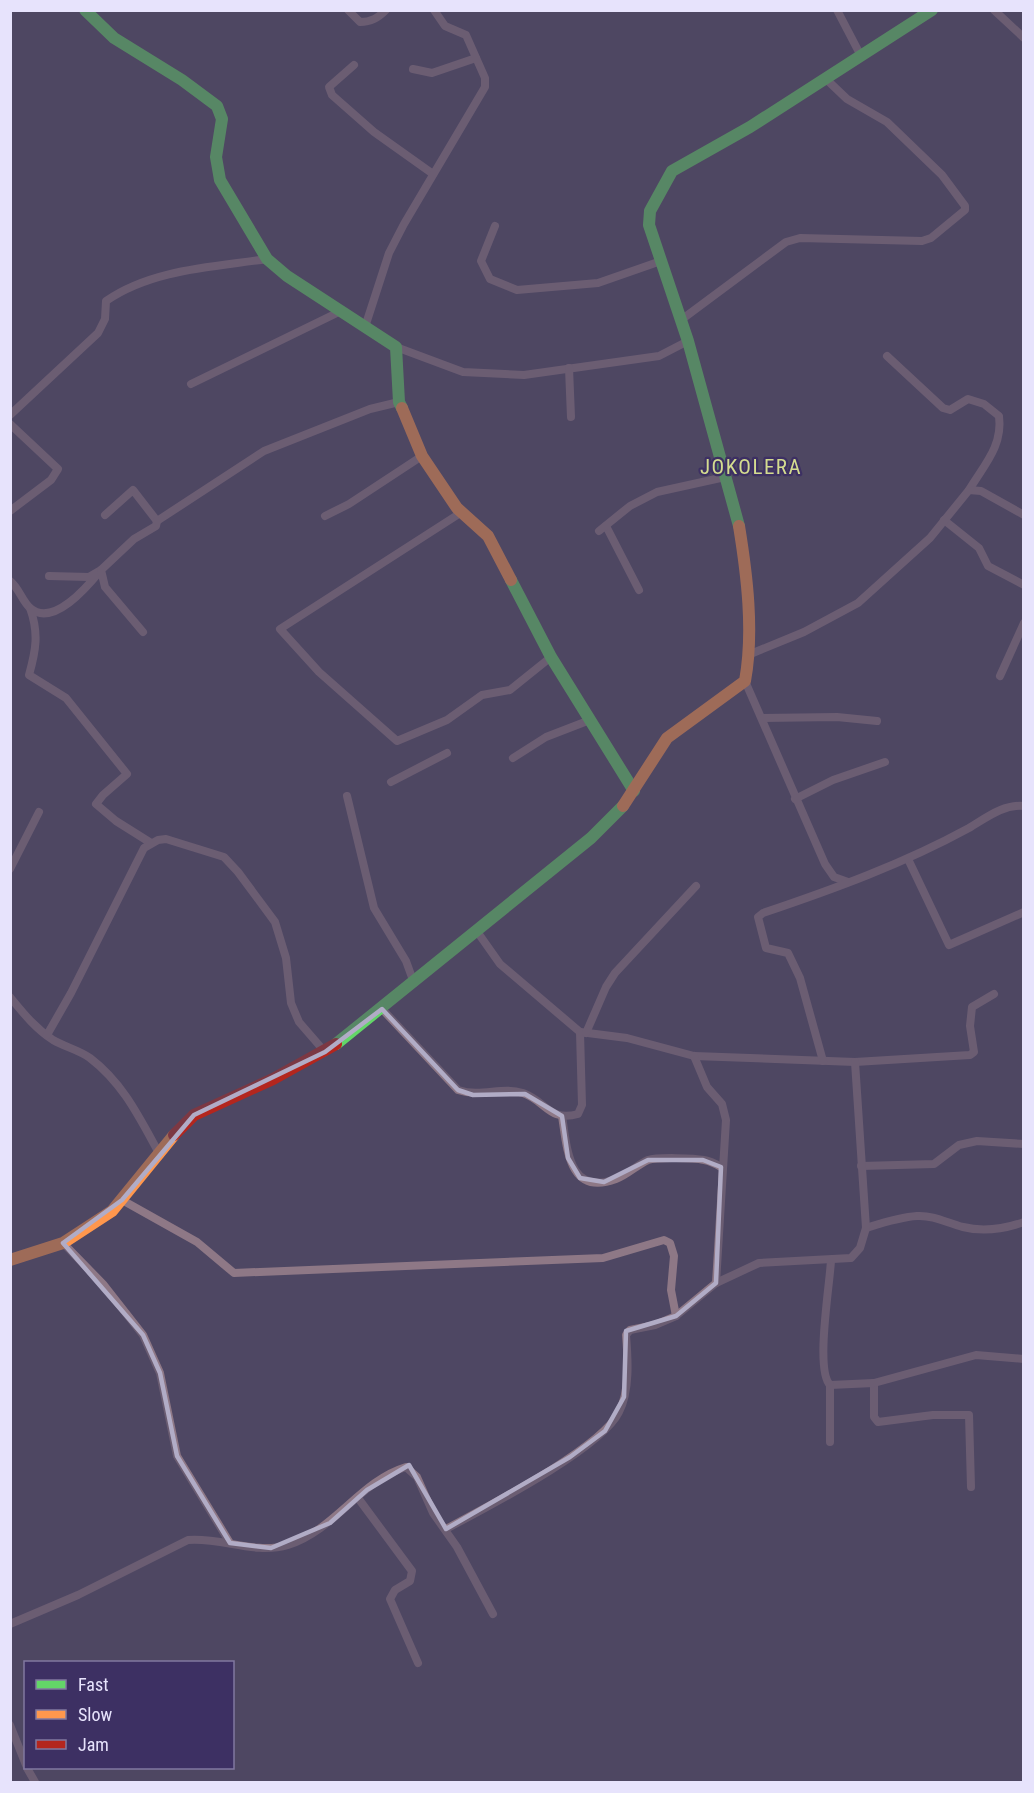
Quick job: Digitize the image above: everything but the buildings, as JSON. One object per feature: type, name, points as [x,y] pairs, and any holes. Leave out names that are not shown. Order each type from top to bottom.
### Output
[{"type":"street","points":[[85,10],[114,38],[182,80],[217,106],[222,119],[216,158],[220,180],[267,259],[287,276],[396,346],[463,372],[524,375],[659,356],[688,341]]},
{"type":"street","points":[[348,10],[360,22],[366,22],[376,19],[387,10]]},
{"type":"street","points":[[365,327],[389,253],[485,87],[485,78],[464,34],[445,26],[434,10]]},
{"type":"street","points":[[837,10],[861,56]]},
{"type":"street","points":[[849,883],[834,877],[825,864],[745,681],[748,655],[744,557],[739,525],[688,341],[650,225],[650,211],[672,171],[826,79],[932,10]]},
{"type":"street","points":[[994,10],[1023,38]]},
{"type":"street","points":[[413,69],[432,74],[476,58]]},
{"type":"street","points":[[354,65],[332,83],[330,87],[332,95],[374,132],[433,174]]},
{"type":"street","points":[[681,320],[786,242],[809,237],[922,240],[931,237],[965,210],[965,206],[942,175],[887,122],[848,99],[826,79]]},
{"type":"street","points":[[495,226],[481,261],[490,279],[517,290],[598,283],[661,261]]},
{"type":"street","points":[[10,415],[98,333],[105,319],[106,301],[116,294],[175,274],[267,259]]},
{"type":"street","points":[[191,384],[341,311]]},
{"type":"street","points":[[396,346],[399,402],[422,456],[462,512],[488,536],[551,657],[634,791]]},
{"type":"street","points":[[748,655],[804,632],[858,603],[930,538],[969,490],[997,447],[1002,432],[999,416],[984,404],[968,399],[950,410],[943,408],[886,356]]},
{"type":"street","points":[[569,368],[571,417]]},
{"type":"street","points":[[49,576],[89,578],[134,540],[156,526],[158,521],[264,451],[370,409],[399,402]]},
{"type":"street","points":[[10,424],[58,469],[51,480],[10,511]]},
{"type":"street","points":[[325,516],[349,504],[422,456]]},
{"type":"street","points":[[639,590],[602,529],[630,506],[657,492],[725,477]]},
{"type":"street","points":[[105,515],[133,490],[158,521]]},
{"type":"street","points":[[969,490],[981,491],[1023,515]]},
{"type":"street","points":[[462,512],[280,629],[320,672],[366,712],[389,737],[397,741],[447,720],[482,695],[510,690],[551,657]]},
{"type":"street","points":[[944,520],[979,548],[988,566],[1023,585]]},
{"type":"street","points":[[30,608],[47,614],[58,612],[90,584],[101,570]]},
{"type":"street","points":[[101,570],[105,587],[143,632]]},
{"type":"street","points":[[313,605],[362,585],[380,570]]},
{"type":"street","points":[[10,581],[30,608],[37,626],[37,647],[29,675],[66,698],[127,774],[96,804],[116,821],[151,843]]},
{"type":"street","points":[[1000,676],[1023,624]]},
{"type":"street","points":[[10,1260],[63,1243],[86,1230],[122,1200],[185,1121],[325,1052],[382,1009],[591,838],[621,810],[667,738],[745,681]]},
{"type":"street","points":[[762,718],[837,717],[877,721]]},
{"type":"street","points":[[513,758],[546,737],[590,720]]},
{"type":"street","points":[[391,782],[447,753]]},
{"type":"street","points":[[795,799],[833,780],[885,762]]},
{"type":"street","points":[[347,796],[374,908],[406,961],[414,983]]},
{"type":"street","points":[[824,1061],[809,1005],[790,956],[783,950],[768,950],[757,919],[763,913],[849,883],[908,859],[1006,807],[1023,806]]},
{"type":"street","points":[[10,869],[39,812]]},
{"type":"street","points":[[47,1035],[71,993],[144,848],[158,840],[175,841],[230,861],[275,922],[286,958],[291,1003],[299,1022],[325,1052]]},
{"type":"street","points":[[908,859],[949,945],[1023,912]]},
{"type":"street","points":[[382,1009],[458,1089],[473,1095],[502,1091],[525,1094],[554,1114],[562,1116],[578,1114],[582,1105],[583,1032],[606,987],[615,973],[696,886]]},
{"type":"street","points":[[476,930],[500,964],[583,1032],[627,1038],[694,1056],[855,1062],[970,1055],[974,1052],[970,1026],[972,1007],[994,994]]},
{"type":"street","points":[[10,998],[33,1025],[88,1057],[115,1081],[130,1098],[160,1155]]},
{"type":"street","points":[[694,1056],[707,1087],[724,1110],[716,1283]]},
{"type":"street","points":[[446,1529],[570,1458],[605,1431],[618,1414],[624,1397],[626,1335],[630,1330],[656,1325],[676,1316],[716,1283],[759,1263],[855,1257],[862,1244],[866,1228],[855,1062]]},
{"type":"street","points":[[562,1116],[568,1158],[580,1178],[589,1181],[599,1183],[618,1179],[648,1160],[703,1160],[721,1167]]},
{"type":"street","points":[[861,1166],[934,1164],[959,1145],[978,1141],[1023,1144]]},
{"type":"street","points":[[122,1200],[181,1232],[234,1273],[603,1258],[664,1239],[670,1243],[674,1256],[671,1290],[676,1316]]},
{"type":"street","points":[[866,1228],[917,1216],[935,1217],[964,1228],[981,1230],[995,1230],[1023,1222]]},
{"type":"street","points":[[63,1243],[126,1311],[149,1345],[160,1373],[177,1456],[230,1543]]},
{"type":"street","points":[[830,1442],[830,1385],[826,1381],[822,1363],[831,1260]]},
{"type":"street","points":[[830,1385],[874,1383],[976,1355],[1023,1359]]},
{"type":"street","points":[[874,1383],[874,1417],[878,1422],[933,1415],[969,1415],[971,1487]]},
{"type":"street","points":[[10,1624],[78,1595],[188,1540],[271,1548],[289,1544],[330,1523],[358,1498],[398,1469],[409,1468],[493,1614]]},
{"type":"street","points":[[358,1498],[412,1571],[410,1581],[395,1590],[390,1599],[418,1663]]},
{"type":"street","points":[[10,1725],[24,1761]]},
{"type":"highlighted area","points":[[382,1009],[458,1090],[473,1095],[525,1094],[562,1116],[568,1158],[580,1178],[604,1182],[648,1160],[703,1160],[721,1167],[716,1283],[676,1316],[626,1331],[624,1397],[605,1431],[570,1457],[446,1529],[409,1465],[367,1490],[330,1523],[271,1548],[230,1543],[177,1456],[160,1373],[143,1335],[63,1243],[122,1200],[194,1115],[325,1052]]},
{"type":"traffic: fast","points":[[85,10],[114,38],[182,80],[217,106],[222,119],[216,157],[220,180],[267,259],[287,276],[396,347],[399,402],[402,408]]},
{"type":"traffic: fast","points":[[739,526],[688,341],[649,225],[650,211],[672,171],[750,127],[932,10]]},
{"type":"traffic: fast","points":[[511,580],[551,657],[634,791]]},
{"type":"traffic: fast","points":[[336,1044],[591,838],[623,806]]},
{"type":"traffic: slow","points":[[402,408],[422,456],[457,508],[488,536],[511,580]]},
{"type":"traffic: slow","points":[[623,806],[667,738],[745,681],[749,623],[747,584],[739,526]]},
{"type":"traffic: slow","points":[[10,1260],[63,1243],[112,1211],[174,1135]]},
{"type":"traffic: jam","points":[[174,1135],[194,1115],[273,1079],[336,1044]]},
{"type":"district","name":"JOKOLERA","points":[[751,467]]}]
